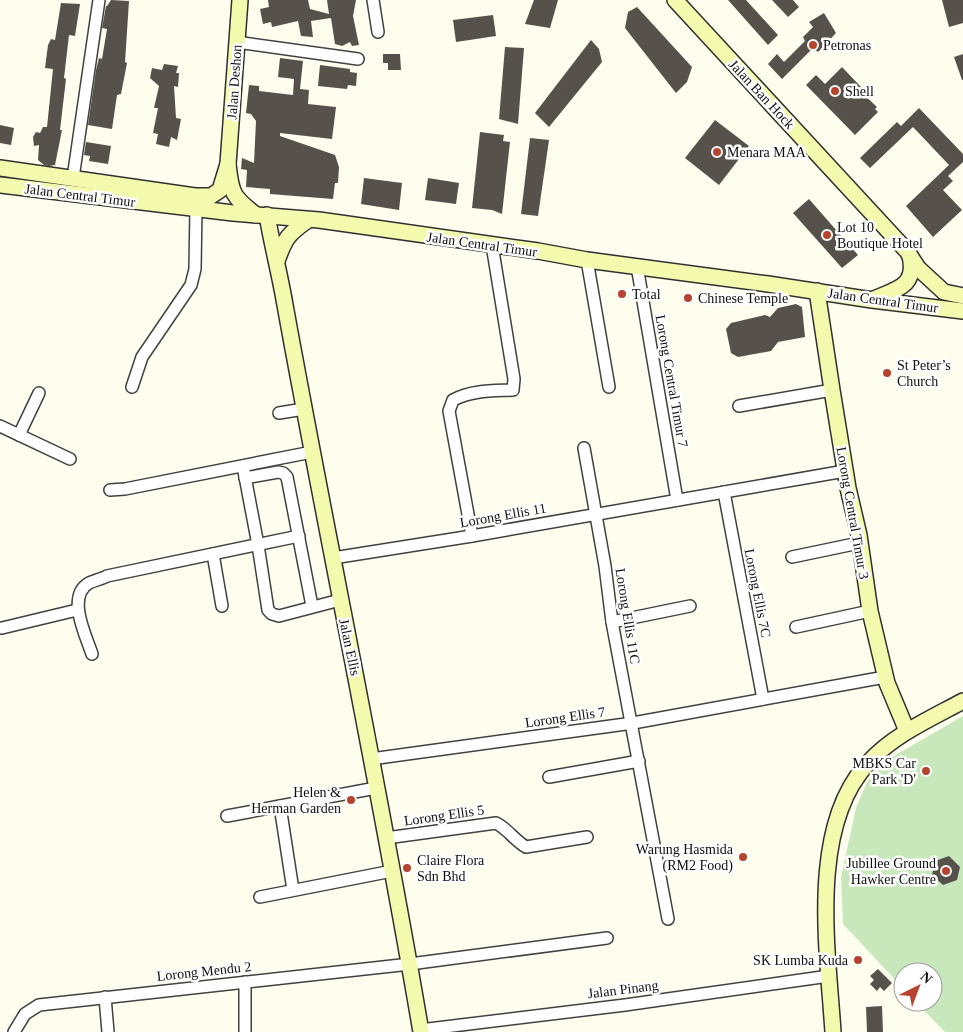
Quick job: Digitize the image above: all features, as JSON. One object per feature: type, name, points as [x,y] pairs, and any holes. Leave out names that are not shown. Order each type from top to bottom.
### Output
[{"type":"main road","name":"Jalan Deshon","points":[[228,164],[240,0]]},
{"type":"main road","name":"Jalan Ban Hock","points":[[675,0],[909,255]]},
{"type":"main road","name":"Jalan Central Timur","points":[[0,168],[195,196],[211,196],[220,190],[228,164]]},
{"type":"main road","points":[[228,164],[231,189],[241,202],[262,215]]},
{"type":"main road","name":"Jalan Central Timur","points":[[0,185],[308,220],[872,300],[963,310]]},
{"type":"main road","name":"Jalan Ellis","points":[[262,215],[276,262],[410,964],[421,1031]]},
{"type":"main road","points":[[276,262],[284,242],[292,231],[308,220]]},
{"type":"main road","name":"Jalan Central Timur","points":[[909,255],[918,268],[944,292],[963,296]]},
{"type":"main road","points":[[872,300],[903,287],[908,281],[911,274],[909,255]]},
{"type":"main road","name":"Lorong Central Timur 3","points":[[817,291],[845,470],[870,611],[885,677],[908,731]]},
{"type":"main road","points":[[833,1032],[826,933],[828,856],[835,824],[849,791],[867,764],[885,747],[908,731],[963,701]]},
{"type":"street","points":[[73,178],[99,0]]},
{"type":"street","points":[[373,0],[378,32]]},
{"type":"street","points":[[236,42],[358,59]]},
{"type":"street","points":[[132,387],[142,357],[191,285],[195,269],[196,208]]},
{"type":"street","points":[[472,536],[449,411],[454,400],[462,395],[474,392],[513,390],[514,379],[492,246]]},
{"type":"street","points":[[587,260],[609,388]]},
{"type":"street","name":"Lorong Central Timur 7","points":[[637,266],[677,500]]},
{"type":"street","points":[[738,406],[832,390]]},
{"type":"street","points":[[18,434],[39,393]]},
{"type":"street","points":[[279,413],[304,409]]},
{"type":"street","points":[[0,426],[70,459]]},
{"type":"street","name":"Lorong Ellis 11C","points":[[584,448],[612,622],[633,723],[668,919]]},
{"type":"street","points":[[110,490],[125,489],[312,452]]},
{"type":"street","points":[[243,466],[268,610],[272,614],[279,616],[340,600]]},
{"type":"street","name":"Lorong Ellis 11","points":[[333,558],[472,536],[845,470]]},
{"type":"street","points":[[245,478],[278,472],[283,473],[287,477],[312,606]]},
{"type":"street","name":"Lorong Ellis 7C","points":[[724,492],[763,699]]},
{"type":"street","points":[[92,654],[78,610],[79,593],[88,584],[108,576],[298,536]]},
{"type":"street","points":[[792,558],[859,543]]},
{"type":"street","points":[[213,554],[222,606]]},
{"type":"street","points":[[612,622],[690,606]]},
{"type":"street","points":[[2,628],[78,610]]},
{"type":"street","points":[[796,627],[870,611]]},
{"type":"street","name":"Lorong Ellis 7","points":[[371,759],[633,723],[885,677]]},
{"type":"street","points":[[549,777],[639,761]]},
{"type":"street","points":[[227,816],[376,788]]},
{"type":"street","points":[[280,806],[293,890]]},
{"type":"street","name":"Lorong Ellis 5","points":[[386,838],[496,823],[503,826],[520,844],[526,847],[587,837]]},
{"type":"street","points":[[260,897],[392,871]]},
{"type":"street","name":"Lorong Mendu 2","points":[[14,1032],[24,1014],[39,1005],[410,964],[607,938]]},
{"type":"street","name":"Jalan Pinang","points":[[421,1031],[829,976]]},
{"type":"street","points":[[245,982],[245,1032]]},
{"type":"street","points":[[105,997],[108,1032]]},
{"type":"green space","points":[[963,716],[963,1032],[945,1032],[926,1012],[943,1012],[943,962],[893,962],[893,977],[843,924],[841,877],[856,808],[867,782],[887,760]]},
{"type":"building","points":[[111,0],[129,1],[125,62],[127,63],[121,94],[117,95],[112,129],[88,125],[96,70],[99,58],[102,59],[107,29],[102,28],[106,6]]},
{"type":"building","points":[[268,0],[308,0],[310,9],[329,14],[327,0],[356,0],[353,16],[359,45],[352,46],[350,42],[342,46],[335,44],[331,18],[311,21],[313,37],[301,36],[298,21],[272,27],[271,22],[263,24],[260,9],[269,7]]},
{"type":"building","points":[[534,0],[558,0],[550,28],[525,24]]},
{"type":"building","points":[[728,0],[746,0],[778,35],[768,45]]},
{"type":"building","points":[[772,0],[793,0],[799,7],[788,17]]},
{"type":"building","points":[[942,0],[963,0],[963,23],[949,27]]},
{"type":"building","points":[[61,3],[80,4],[75,36],[69,35],[60,130],[62,130],[55,165],[49,166],[44,165],[38,160],[39,145],[34,146],[33,137],[36,132],[40,133],[43,127],[47,127],[53,69],[45,68],[48,45],[51,39],[55,40]]},
{"type":"building","points":[[637,7],[692,67],[687,82],[676,93],[625,28],[628,12]]},
{"type":"building","name":"Petronas","points":[[824,13],[836,33],[818,52],[813,48],[782,79],[768,64],[777,54],[784,62],[805,41],[803,37],[813,27],[809,22]]},
{"type":"building","points":[[493,15],[496,36],[456,42],[453,20]]},
{"type":"building","points":[[591,40],[599,49],[602,62],[549,127],[535,113]]},
{"type":"building","points":[[505,47],[524,48],[518,124],[499,119]]},
{"type":"building","points":[[383,54],[400,54],[401,70],[388,70],[388,63],[383,63]]},
{"type":"building","points":[[963,54],[963,80],[962,80],[954,57]]},
{"type":"building","points":[[280,58],[303,61],[300,89],[309,90],[308,104],[336,107],[332,139],[280,133],[280,136],[335,155],[339,167],[338,183],[335,183],[333,199],[270,194],[270,189],[246,187],[247,170],[241,169],[242,158],[254,163],[256,121],[251,114],[246,113],[249,85],[259,86],[259,91],[293,95],[294,79],[278,77]]},
{"type":"building","points":[[164,64],[178,66],[176,73],[179,73],[178,87],[174,86],[176,118],[181,119],[177,140],[171,137],[169,147],[156,144],[158,134],[153,133],[158,108],[154,108],[159,86],[150,78],[152,68],[162,70]]},
{"type":"building","points":[[320,65],[350,69],[350,72],[357,73],[356,86],[348,85],[347,89],[318,86]]},
{"type":"building","points":[[842,67],[861,87],[858,89],[877,107],[875,109],[878,112],[855,135],[806,85],[816,75],[825,84]]},
{"type":"building","points":[[919,108],[963,154],[963,162],[948,176],[953,181],[943,190],[962,210],[933,237],[906,206],[949,165],[913,127],[870,168],[860,158],[897,122],[901,126]]},
{"type":"building","name":"Menara MAA","points":[[715,120],[749,146],[719,185],[685,158]]},
{"type":"building","points":[[0,125],[14,128],[11,145],[0,143]]},
{"type":"building","points":[[480,132],[504,135],[503,141],[510,142],[502,214],[492,210],[472,208]]},
{"type":"building","points":[[530,138],[549,140],[538,216],[521,214]]},
{"type":"building","points":[[86,142],[111,146],[108,164],[89,161],[90,156],[84,155]]},
{"type":"building","points":[[364,178],[402,183],[399,210],[361,204]]},
{"type":"building","points":[[428,178],[459,183],[456,204],[425,200]]},
{"type":"building","name":"Lot 10 Boutique Hotel","points":[[809,199],[858,255],[842,268],[793,213]]},
{"type":"building","points":[[796,304],[802,307],[805,337],[778,342],[771,351],[738,357],[731,353],[726,329],[731,323],[765,315],[770,317],[778,308]]},
{"type":"building","name":"Jubillee Ground Hawker Centre","points":[[949,856],[960,867],[957,880],[943,885],[932,875],[935,861]]},
{"type":"building","points":[[878,969],[892,983],[884,991],[880,987],[877,991],[870,984],[874,980],[870,976]]},
{"type":"building","points":[[882,1006],[883,1032],[867,1032],[866,1007]]},
{"type":"place","name":"Petronas","points":[[813,45]]},
{"type":"place","name":"Shell","points":[[835,91]]},
{"type":"place","name":"Menara MAA","points":[[717,152]]},
{"type":"place","name":"Lot 10 Boutique Hotel","points":[[827,235]]},
{"type":"place","name":"Total","points":[[622,294]]},
{"type":"place","name":"Chinese Temple","points":[[688,298]]},
{"type":"place","name":"St Peter’s Church","points":[[887,373]]},
{"type":"place","name":"MBKS Car Park 'D'","points":[[926,771]]},
{"type":"place","name":"Helen & Herman Garden","points":[[351,800]]},
{"type":"place","name":"Warung Hasmida (RM2 Food)","points":[[743,857]]},
{"type":"place","name":"Claire Flora Sdn Bhd","points":[[407,868]]},
{"type":"place","name":"Jubillee Ground Hawker Centre","points":[[946,871]]},
{"type":"place","name":"SK Lumba Kuda","points":[[858,960]]}]
